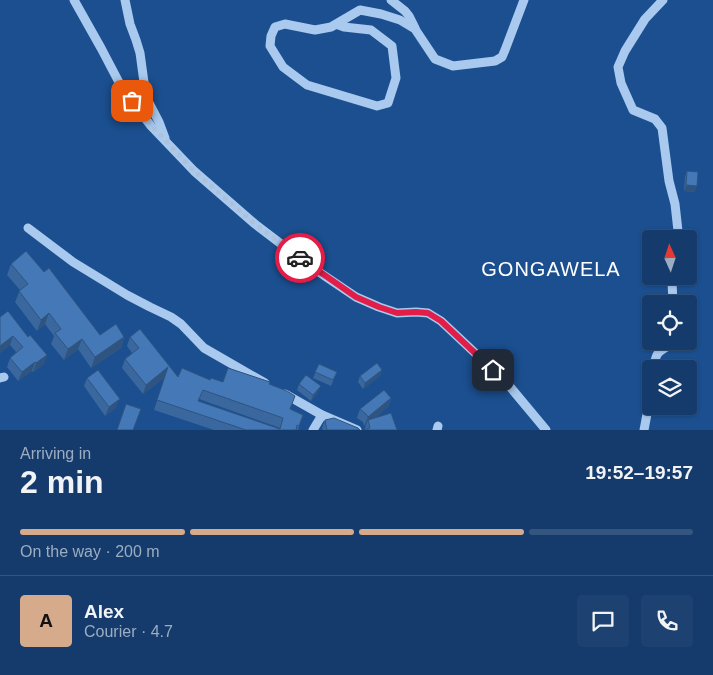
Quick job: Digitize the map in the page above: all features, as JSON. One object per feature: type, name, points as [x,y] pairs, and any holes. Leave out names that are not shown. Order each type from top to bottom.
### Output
[{"type":"street","points":[[74,0],[102,48],[122,88],[152,126],[194,171],[255,224],[310,266],[356,297],[397,313],[428,313],[441,321],[506,382],[546,430]]},
{"type":"street","points":[[125,0],[130,24],[140,54],[146,97],[167,142]]},
{"type":"street","points":[[391,0],[409,16],[415,29],[435,59],[453,66],[496,61],[502,57],[524,0]]},
{"type":"street","points":[[663,0],[645,19],[618,66],[621,83],[633,110],[655,119],[662,128],[678,230]]},
{"type":"street","points":[[336,24],[371,30],[392,46],[396,78],[388,103],[377,106],[307,85],[283,67],[270,46],[271,36],[275,27],[285,24],[316,30],[331,27],[336,24],[360,10],[400,20],[415,29]]},
{"type":"street","points":[[28,228],[73,262],[127,295],[171,317],[181,324],[204,348],[322,415],[357,430]]},
{"type":"street","points":[[313,430],[322,415]]},
{"type":"street","points":[[644,430],[647,415]]},
{"type":"building","points":[[687,171],[698,172],[697,186],[686,185]]},
{"type":"building","points":[[26,251],[44,272],[49,268],[100,335],[116,324],[124,337],[95,357],[82,339],[68,349],[55,333],[61,329],[49,313],[41,320],[19,291],[28,284],[11,264]]},
{"type":"building","points":[[8,311],[28,337],[30,335],[47,355],[22,372],[10,358],[23,347],[13,336],[0,346],[0,317]]},
{"type":"building","points":[[140,329],[178,377],[182,368],[210,380],[211,378],[223,382],[228,368],[270,382],[269,384],[295,396],[290,409],[303,415],[299,426],[297,425],[296,430],[246,430],[157,400],[168,367],[146,385],[125,359],[139,348],[130,337]],"holes":[[[203,390],[283,418],[280,429],[198,401]]]},
{"type":"building","points":[[377,363],[382,370],[365,383],[360,376]]},
{"type":"building","points":[[319,364],[337,372],[333,380],[315,372]]},
{"type":"building","points":[[98,370],[120,399],[109,407],[87,378]]},
{"type":"building","points":[[306,375],[321,386],[313,395],[299,384]]},
{"type":"building","points":[[384,390],[391,398],[368,417],[360,409]]},
{"type":"building","points":[[126,404],[141,409],[133,430],[117,430]]},
{"type":"building","points":[[391,413],[397,430],[363,430],[370,428],[368,420]]},
{"type":"building","points":[[334,418],[360,430],[327,430],[325,420]]},
{"type":"way so far","points":[[132,101],[152,126],[194,171],[255,224],[300,258]]},
{"type":"district","name":"GONGAWELA","points":[[551,269]]},
{"type":"route","points":[[300,258],[356,297],[379,307],[397,313],[428,313],[441,321],[493,370]]}]
